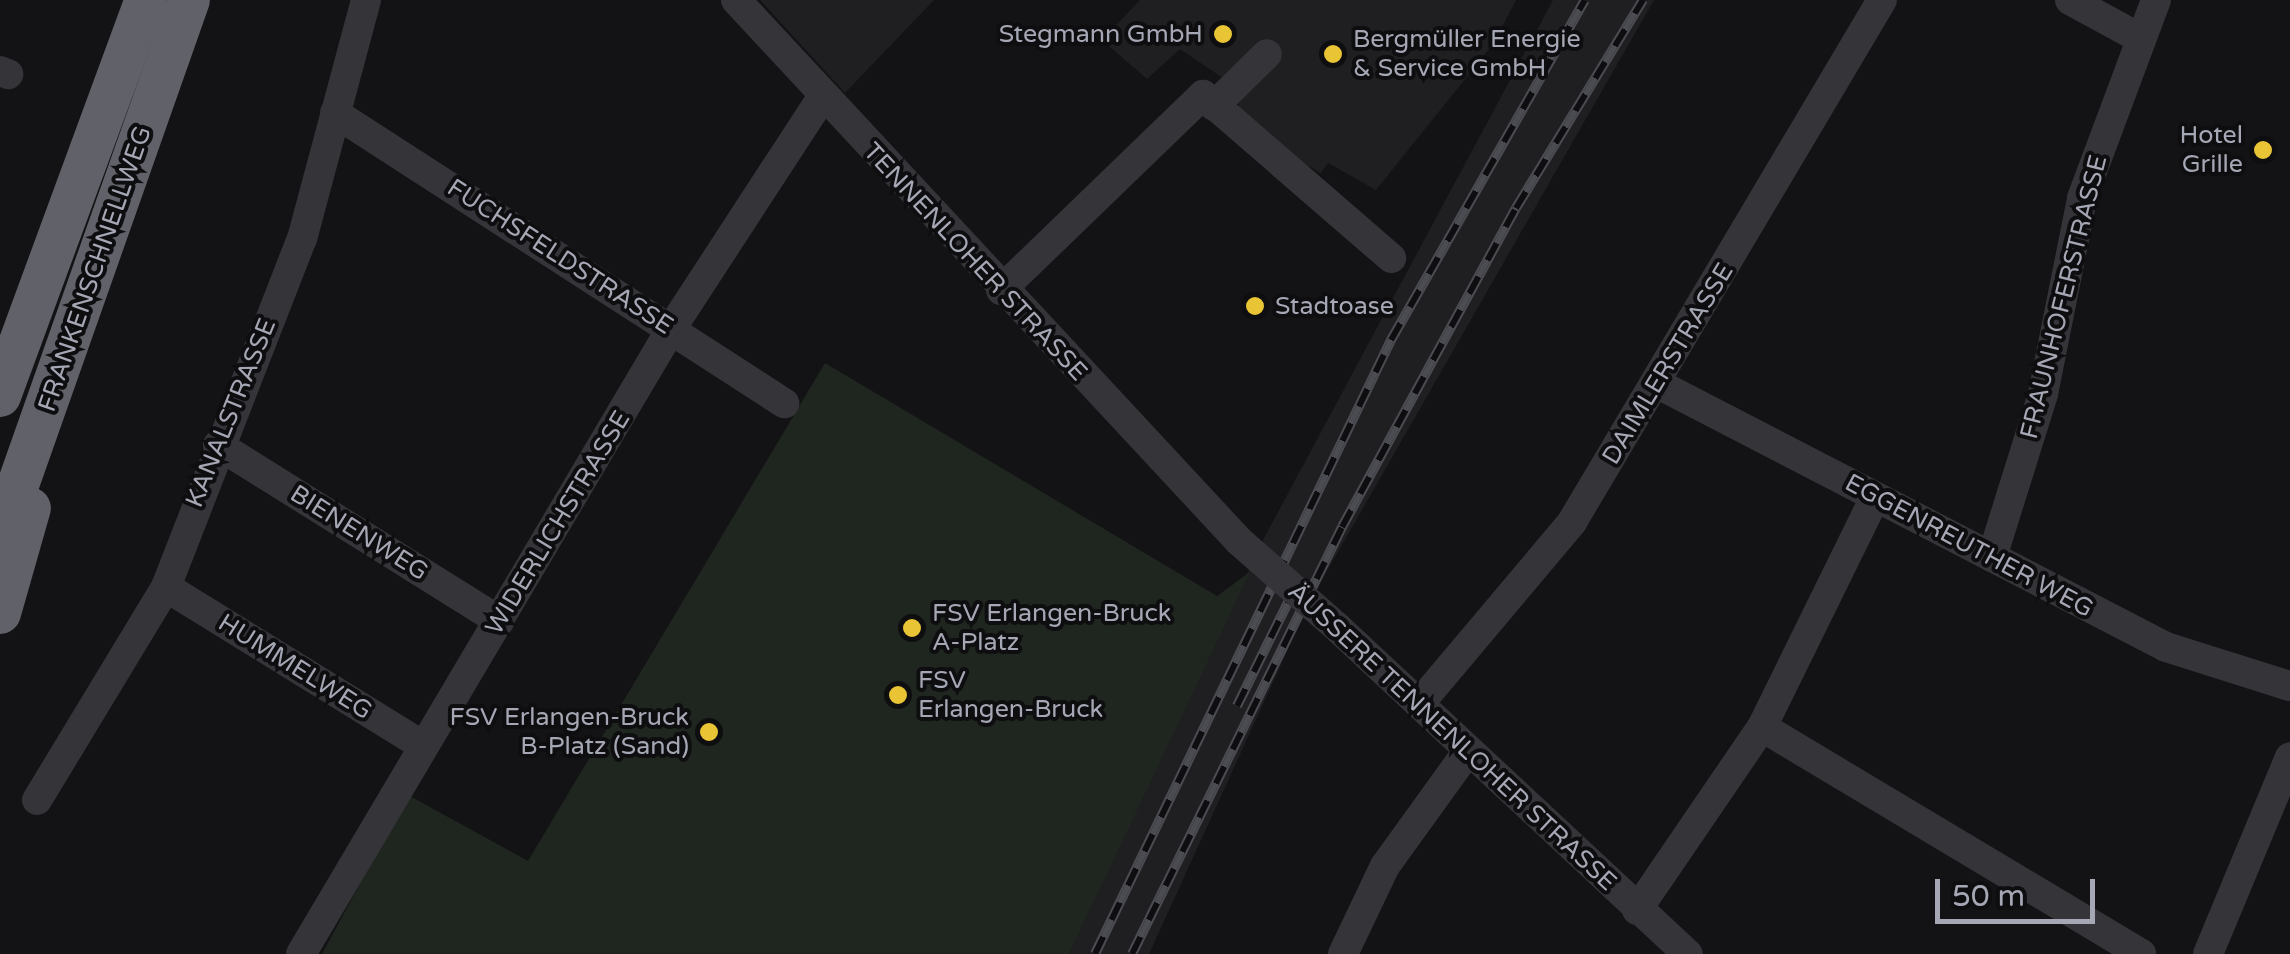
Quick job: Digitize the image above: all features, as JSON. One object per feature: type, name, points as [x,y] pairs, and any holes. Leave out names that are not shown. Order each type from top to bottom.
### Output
[{"type":"highway","name":"FRANKENSCHNELLWEG","points":[[0,396],[9,358],[146,0]]},
{"type":"highway","name":"FRANKENSCHNELLWEG","points":[[0,536],[189,0]]},
{"type":"highway","points":[[0,613],[76,328]]},
{"type":"street","name":"KANALSTRASSE","points":[[37,800],[166,587],[302,239],[366,0]]},
{"type":"street","name":"TENNENLOHER STRASSE","points":[[736,0],[1227,531]]},
{"type":"street","name":"DAIMLERSTRASSE","points":[[1419,704],[1572,522],[1658,384],[1882,0]]},
{"type":"street","points":[[2070,0],[2138,37]]},
{"type":"street","name":"FRAUNHOFERSTRASSE","points":[[1992,557],[2043,394],[2082,198],[2138,37],[2156,0]]},
{"type":"street","points":[[1214,106],[1267,54]]},
{"type":"street","points":[[1001,290],[1203,95],[1391,258]]},
{"type":"street","name":"WIDERLICHSTRASSE","points":[[301,954],[671,329],[823,96]]},
{"type":"street","name":"FUCHSFELDSTRASSE","points":[[335,113],[784,402]]},
{"type":"street","name":"EGGENREUTHER WEG","points":[[1658,384],[2166,647],[2290,686]]},
{"type":"street","name":"BIENENWEG","points":[[218,446],[500,621]]},
{"type":"street","points":[[1636,910],[1762,727],[1875,497]]},
{"type":"street","name":"ÄUSSERE TENNENLOHER STRASSE","points":[[1227,531],[1688,954]]},
{"type":"street","name":"HUMMELWEG","points":[[166,587],[423,746]]},
{"type":"street","points":[[1762,727],[2141,954]]},
{"type":"street","points":[[1342,954],[1386,866],[1468,750]]},
{"type":"street","points":[[2208,954],[2290,757]]},
{"type":"shaded area","points":[[760,0],[934,0],[845,93]]},
{"type":"shaded area","points":[[1140,0],[1516,0],[1494,43],[1376,190],[1328,163],[1321,173],[1287,154],[1238,116],[1239,89],[1180,49],[1147,79],[1102,40]]},
{"type":"shaded area","points":[[1553,0],[1654,0],[1311,599],[1149,954],[1069,954],[1263,540]]},
{"type":"shaded area","name":"FSV Erlangen-Bruck","points":[[825,363],[1217,596],[1250,572],[1069,954],[322,954],[408,795],[528,861]]},
{"type":"railway","points":[[1095,954],[1391,340],[1585,0]]},
{"type":"railway","points":[[1132,954],[1342,527],[1516,208],[1643,0]]},
{"type":"railway","points":[[1237,706],[1292,594]]},
{"type":"place","name":"Stegmann GmbH","points":[[1223,34]]},
{"type":"place","name":"Bergmüller Energie & Service GmbH","points":[[1333,54]]},
{"type":"place","name":"Hotel Grille","points":[[2263,150]]},
{"type":"place","name":"Stadtoase","points":[[1255,306]]},
{"type":"place","name":"FSV Erlangen-Bruck A-Platz","points":[[912,628]]},
{"type":"place","name":"FSV Erlangen-Bruck","points":[[898,695]]},
{"type":"place","name":"FSV Erlangen-Bruck B-Platz (Sand)","points":[[709,732]]}]
